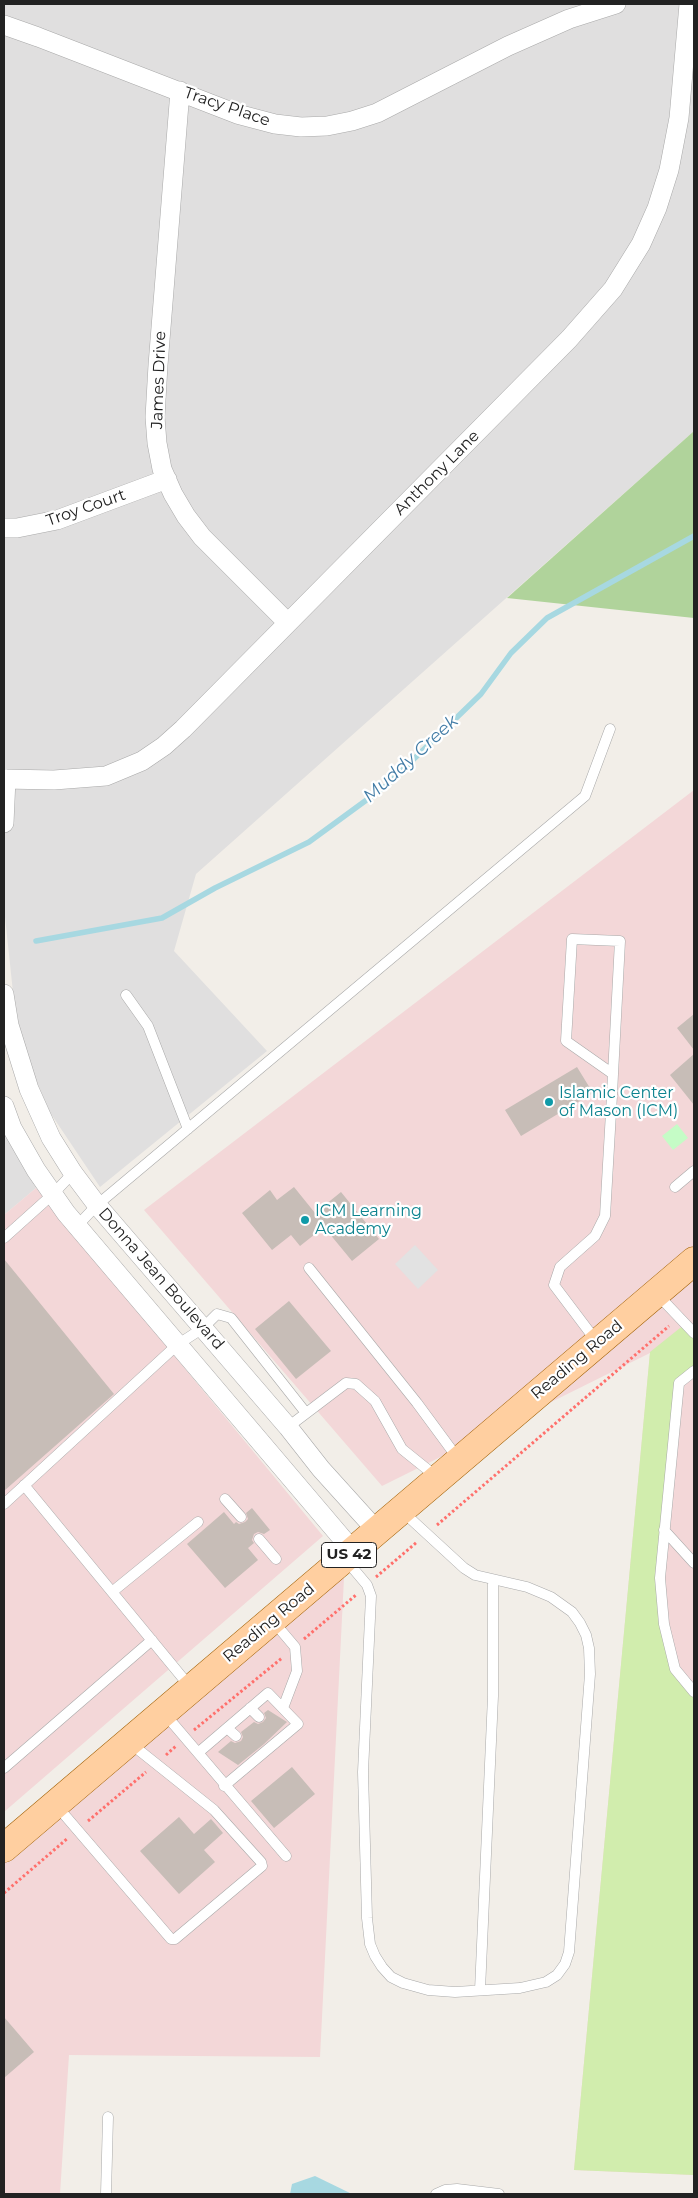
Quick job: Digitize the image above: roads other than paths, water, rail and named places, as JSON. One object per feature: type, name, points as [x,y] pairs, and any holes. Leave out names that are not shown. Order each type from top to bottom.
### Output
[{"type":"main road","name":"Reading Road","points":[[4,1848],[694,1261]]},
{"type":"street","name":"Tracy Place","points":[[4,25],[237,114],[275,124],[301,127],[327,126],[377,113],[508,46],[569,19],[616,4]]},
{"type":"street","name":"Anthony Lane","points":[[5,779],[54,780],[93,778],[118,772],[142,761],[164,746],[288,624],[569,339],[613,289],[634,256],[657,208],[669,170],[679,118],[688,4]]},
{"type":"street","name":"James Drive","points":[[180,91],[155,417],[157,444],[162,469],[186,516],[202,537],[288,624]]},
{"type":"street","name":"Troy Court","points":[[4,528],[17,528],[50,522],[167,479]]},
{"type":"street","points":[[4,823],[5,779]]},
{"type":"street","name":"Donna Jean Boulevard","points":[[4,994],[9,1025],[29,1090],[40,1116],[73,1173],[97,1205],[288,1427],[321,1469],[377,1531]]},
{"type":"street","name":"Donna Jean Boulevard","points":[[4,1106],[8,1130],[77,1226],[349,1555]]},
{"type":"street","points":[[8,1130],[40,1116]]},
{"type":"lane","points":[[77,1226],[97,1205],[585,796],[610,729]]},
{"type":"lane","points":[[598,1343],[554,1285],[560,1267],[595,1236],[604,1216],[613,1074],[620,941],[572,939],[566,1041],[613,1074]]},
{"type":"lane","points":[[126,995],[148,1026],[188,1129]]},
{"type":"lane","points":[[675,1187],[694,1171]]},
{"type":"lane","points":[[4,1238],[53,1194],[73,1173]]},
{"type":"lane","points":[[309,1268],[460,1461]]},
{"type":"lane","points":[[656,1293],[694,1333]]},
{"type":"lane","points":[[4,1504],[177,1345],[203,1328],[217,1314],[231,1318],[306,1413]]},
{"type":"lane","points":[[694,1371],[679,1384],[660,1578],[664,1624],[675,1669],[694,1692]]},
{"type":"lane","points":[[288,1427],[346,1383],[356,1384],[375,1401],[402,1449],[439,1478]]},
{"type":"lane","points":[[24,1485],[192,1688]]},
{"type":"lane","points":[[225,1499],[241,1518]]},
{"type":"lane","points":[[349,1555],[367,1585],[371,1607],[363,1772],[367,1918],[370,1944],[382,1967],[391,1977],[403,1984],[428,1990],[480,1990],[534,1986],[558,1975],[570,1952],[574,1912],[590,1674],[589,1648],[586,1635],[572,1612],[551,1597],[527,1587],[475,1575],[464,1568],[402,1510]]},
{"type":"lane","points":[[112,1592],[198,1522]]},
{"type":"lane","points":[[664,1530],[694,1563]]},
{"type":"lane","points":[[259,1539],[276,1559]]},
{"type":"lane","points":[[480,1990],[493,1696],[493,1580]]},
{"type":"lane","points":[[272,1620],[294,1647],[297,1671],[283,1708]]},
{"type":"lane","points":[[4,1768],[152,1640]]},
{"type":"lane","points":[[199,1752],[268,1693],[298,1724],[279,1735],[224,1786]]},
{"type":"lane","points":[[250,1708],[260,1717]]},
{"type":"lane","points":[[163,1713],[199,1752],[224,1786],[286,1856]]},
{"type":"lane","points":[[227,1728],[236,1736]]},
{"type":"lane","points":[[56,1804],[77,1831],[171,1939],[175,1939],[262,1866],[261,1862],[214,1810],[154,1764],[129,1742]]},
{"type":"lane","points":[[106,2194],[108,2117]]},
{"type":"lane","points":[[436,2194],[457,2189],[499,2194]]},
{"type":"water","points":[[315,2176],[352,2194],[290,2194],[292,2184]]},
{"type":"waterway","name":"Muddy Creek","points":[[36,941],[162,918],[215,888],[309,842],[387,785],[481,694],[511,653],[547,618],[694,536]]},
{"type":"place","name":"Islamic Center of Mason (ICM)","points":[[549,1102]]},
{"type":"place","name":"ICM Learning Academy","points":[[305,1220]]}]
